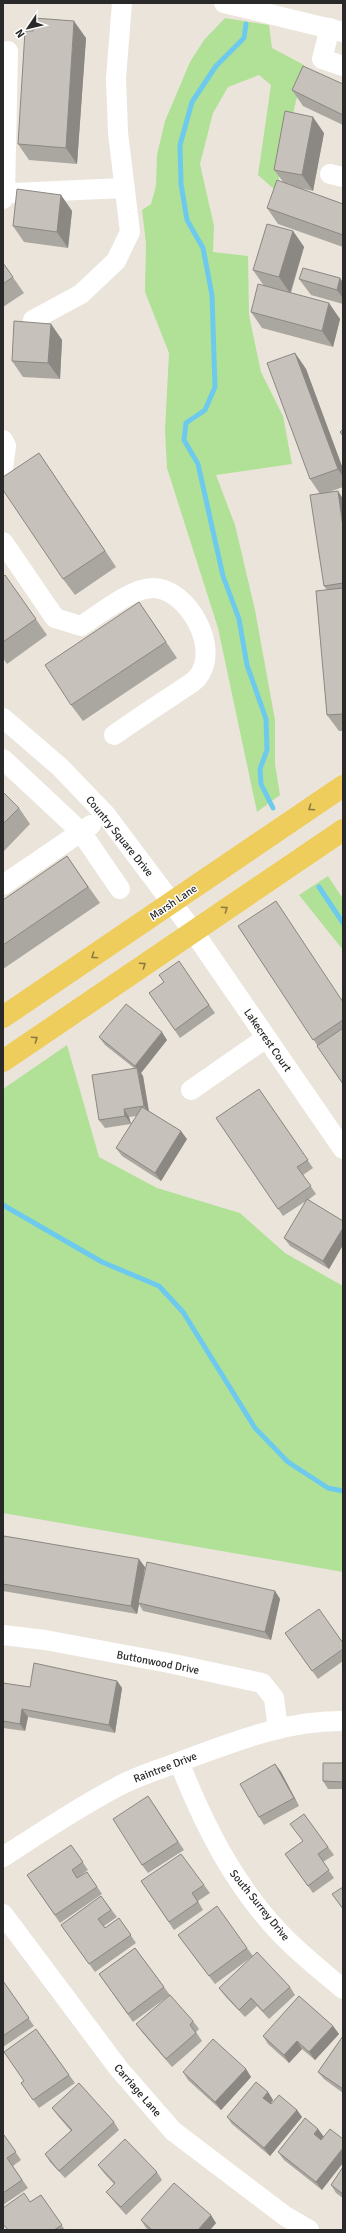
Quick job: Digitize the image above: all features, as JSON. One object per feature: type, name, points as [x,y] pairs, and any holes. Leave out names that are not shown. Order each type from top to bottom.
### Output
[{"type":"main road","name":"Marsh Lane","points":[[3,1017],[343,786]]},
{"type":"main road","points":[[3,1061],[343,830]]},
{"type":"street","points":[[33,320],[81,294],[116,261],[130,232],[118,133],[116,78],[122,3]]},
{"type":"street","points":[[224,3],[302,12],[336,30],[322,59],[343,66]]},
{"type":"street","points":[[3,52],[8,51],[4,196],[124,188]]},
{"type":"street","points":[[3,440],[6,446],[3,468]]},
{"type":"street","points":[[3,542],[55,618],[81,626],[136,591],[154,588],[173,595],[192,612],[204,637],[206,652],[206,660],[197,678],[114,735]]},
{"type":"street","name":"Country Square Drive","points":[[3,718],[60,767],[106,815],[193,931]]},
{"type":"street","points":[[3,759],[81,832],[120,889]]},
{"type":"street","points":[[3,885],[106,815]]},
{"type":"street","name":"Lakecrest Court","points":[[193,931],[343,1149]]},
{"type":"street","points":[[191,1090],[266,1038]]},
{"type":"street","name":"Buttonwood Drive","points":[[3,1635],[45,1640],[262,1683],[274,1698],[278,1729]]},
{"type":"street","name":"Raintree Drive","points":[[3,1858],[115,1788],[137,1776],[179,1762],[230,1742],[278,1729],[329,1720],[343,1721]]},
{"type":"street","name":"South Surrey Drive","points":[[179,1762],[201,1818],[239,1883],[281,1934],[343,1989]]},
{"type":"street","name":"Carriage Lane","points":[[3,1914],[119,2069],[173,2131],[286,2216],[309,2230]]},
{"type":"green space","points":[[225,18],[269,25],[272,48],[304,65],[276,191],[258,175],[271,85],[259,75],[228,87],[213,113],[200,164],[214,226],[213,252],[248,256],[249,315],[261,372],[283,416],[292,464],[216,475],[235,525],[255,610],[275,720],[275,764],[280,795],[257,812],[218,628],[167,468],[165,430],[169,353],[145,292],[146,243],[142,210],[151,204],[156,186],[157,155],[165,121],[190,62],[204,40]]},
{"type":"green space","points":[[328,876],[343,899],[343,950],[299,895]]},
{"type":"green space","points":[[67,1045],[99,1157],[157,1188],[240,1213],[285,1253],[343,1286],[343,1572],[3,1513],[3,1089]]},
{"type":"building","points":[[34,18],[74,21],[66,148],[18,144],[25,31],[33,31]]},
{"type":"building","points":[[303,66],[343,84],[343,115],[292,90]]},
{"type":"building","points":[[285,111],[313,117],[302,175],[274,170]]},
{"type":"building","points":[[277,180],[343,204],[343,235],[267,208]]},
{"type":"building","points":[[17,189],[61,195],[57,232],[13,226]]},
{"type":"building","points":[[267,224],[293,231],[279,277],[253,270]]},
{"type":"building","points":[[3,263],[13,277],[3,284]]},
{"type":"building","points":[[303,268],[340,278],[337,290],[299,279]]},
{"type":"building","points":[[258,284],[329,303],[322,331],[251,312]]},
{"type":"building","points":[[14,321],[51,324],[48,363],[12,361]]},
{"type":"building","points":[[295,353],[338,469],[310,479],[267,363]]},
{"type":"building","points":[[343,429],[343,436],[340,432]]},
{"type":"building","points":[[39,453],[105,551],[63,579],[3,490],[3,477]]},
{"type":"building","points":[[338,491],[343,527],[343,583],[324,586],[310,495]]},
{"type":"building","points":[[5,575],[36,619],[3,642],[3,577]]},
{"type":"building","points":[[343,588],[343,714],[327,715],[316,591]]},
{"type":"building","points":[[139,602],[166,642],[71,705],[45,665]]},
{"type":"building","points":[[3,792],[19,808],[3,824]]},
{"type":"building","points":[[67,856],[88,887],[3,945],[3,900]]},
{"type":"building","points":[[276,901],[343,1002],[343,1020],[313,1040],[238,926]]},
{"type":"building","points":[[179,961],[209,1005],[175,1030],[149,993],[164,982],[159,975]]},
{"type":"building","points":[[126,1004],[162,1032],[135,1066],[99,1037]]},
{"type":"building","points":[[343,1028],[343,1084],[317,1046]]},
{"type":"building","points":[[137,1068],[144,1106],[124,1109],[125,1116],[99,1120],[92,1075]]},
{"type":"building","points":[[259,1089],[308,1160],[297,1167],[311,1186],[278,1209],[216,1118]]},
{"type":"building","points":[[142,1107],[181,1131],[155,1173],[116,1148]]},
{"type":"building","points":[[307,1199],[343,1221],[343,1228],[323,1261],[284,1238]]},
{"type":"building","points":[[4,1536],[139,1559],[131,1606],[3,1584]]},
{"type":"building","points":[[147,1562],[275,1591],[265,1632],[138,1603]]},
{"type":"building","points":[[319,1609],[343,1643],[343,1649],[312,1671],[285,1633]]},
{"type":"building","points":[[34,1663],[117,1681],[109,1725],[22,1709],[20,1724],[3,1721],[3,1683],[30,1687]]},
{"type":"building","points":[[323,1763],[343,1763],[343,1782],[323,1781]]},
{"type":"building","points":[[275,1764],[294,1798],[259,1817],[240,1784]]},
{"type":"building","points":[[148,1796],[178,1842],[142,1865],[113,1819]]},
{"type":"building","points":[[304,1814],[328,1847],[318,1854],[329,1870],[308,1886],[285,1854],[303,1841],[290,1824]]},
{"type":"building","points":[[71,1845],[83,1862],[72,1870],[77,1878],[87,1872],[97,1887],[55,1915],[27,1875]]},
{"type":"building","points":[[181,1854],[204,1885],[192,1893],[198,1902],[169,1922],[141,1881]]},
{"type":"building","points":[[343,1887],[343,1909],[332,1894]]},
{"type":"building","points":[[101,1896],[111,1910],[98,1919],[105,1928],[119,1918],[131,1935],[89,1964],[61,1925]]},
{"type":"building","points":[[217,1906],[247,1948],[209,1976],[178,1935]]},
{"type":"building","points":[[135,1948],[164,1987],[128,2014],[99,1974]]},
{"type":"building","points":[[257,1952],[290,1987],[263,2011],[251,1998],[239,2010],[219,1988]]},
{"type":"building","points":[[3,1981],[29,2018],[3,2036]]},
{"type":"building","points":[[170,1995],[193,2021],[190,2025],[196,2033],[166,2059],[136,2024]]},
{"type":"building","points":[[299,1996],[333,2026],[309,2052],[297,2041],[284,2055],[263,2036]]},
{"type":"building","points":[[36,2029],[69,2075],[33,2100],[21,2083],[24,2081],[4,2052]]},
{"type":"building","points":[[343,2036],[343,2089],[318,2072]]},
{"type":"building","points":[[213,2039],[246,2069],[215,2102],[183,2072]]},
{"type":"building","points":[[256,2082],[268,2092],[263,2098],[271,2104],[279,2095],[297,2110],[264,2148],[227,2117]]},
{"type":"building","points":[[79,2083],[114,2122],[59,2171],[45,2154],[72,2130],[52,2108]]},
{"type":"building","points":[[305,2118],[318,2129],[314,2134],[321,2140],[330,2129],[343,2139],[343,2148],[316,2182],[278,2152]]},
{"type":"building","points":[[4,2135],[16,2152],[7,2158],[22,2180],[3,2193],[3,2136]]},
{"type":"building","points":[[125,2139],[157,2172],[121,2207],[106,2192],[115,2183],[98,2165]]},
{"type":"building","points":[[343,2167],[343,2194],[331,2185]]},
{"type":"building","points":[[174,2183],[211,2215],[198,2230],[152,2230],[141,2220]]},
{"type":"building","points":[[24,2193],[30,2202],[41,2195],[62,2225],[54,2230],[8,2230],[3,2224],[3,2208]]},
{"type":"waterway","points":[[246,24],[244,38],[216,66],[192,102],[180,145],[181,184],[187,220],[203,248],[212,295],[215,387],[205,410],[186,423],[184,440],[198,464],[223,576],[239,619],[247,665],[266,719],[267,750],[260,769],[261,784],[273,808]]},
{"type":"waterway","points":[[319,887],[343,923]]},
{"type":"waterway","points":[[3,1205],[102,1262],[159,1286],[183,1312],[255,1428],[288,1462],[328,1488],[343,1491]]}]
